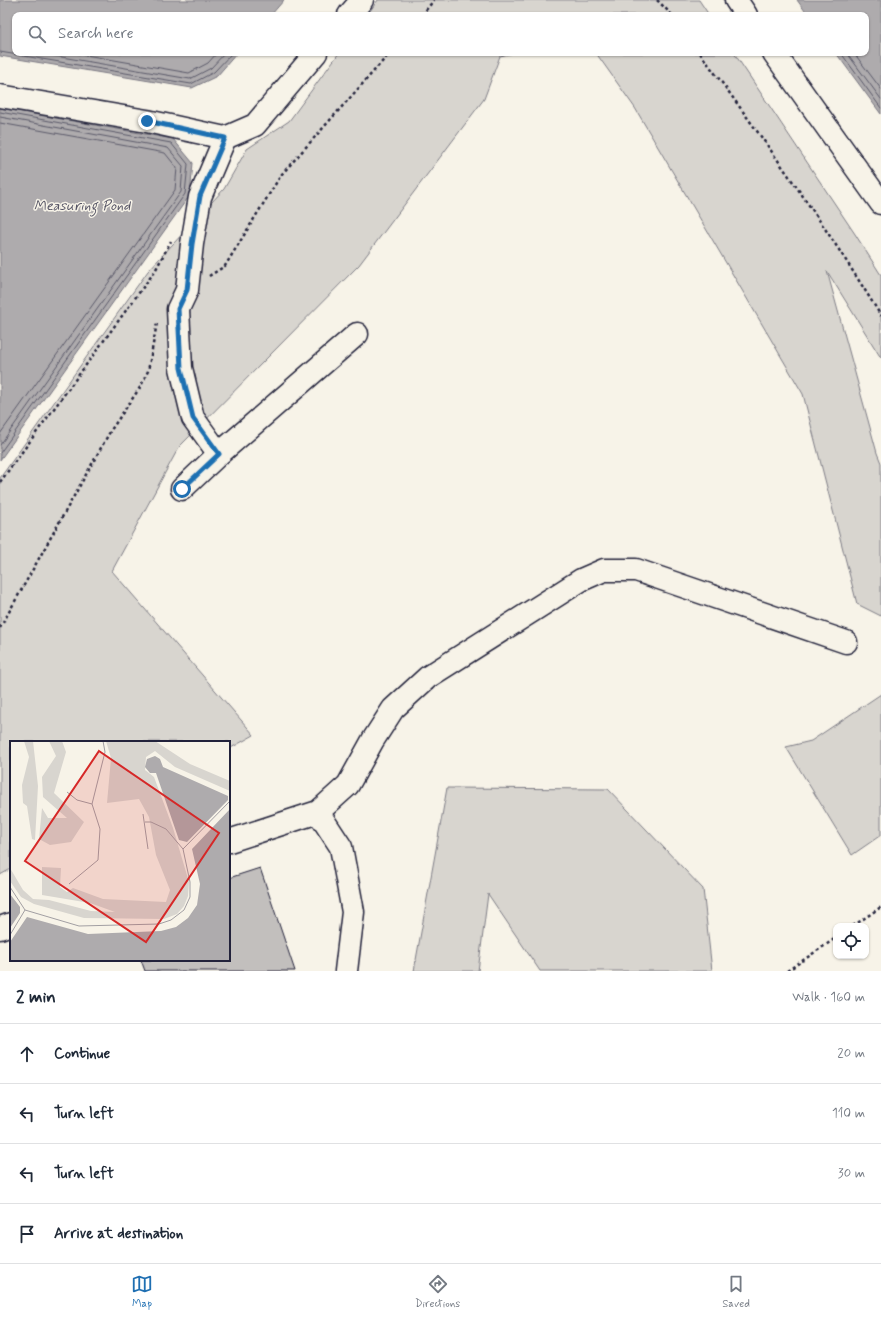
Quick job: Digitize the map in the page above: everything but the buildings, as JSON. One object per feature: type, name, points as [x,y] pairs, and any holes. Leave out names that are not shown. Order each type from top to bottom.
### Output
[{"type":"lane","points":[[352,12],[362,0]]},
{"type":"lane","points":[[736,0],[744,12]]},
{"type":"lane","points":[[0,96],[147,121],[225,138],[255,125],[313,56]]},
{"type":"lane","points":[[776,56],[881,203]]},
{"type":"lane","points":[[219,454],[193,418],[181,368],[178,309],[187,290],[192,244],[200,196],[225,138]]},
{"type":"lane","points":[[182,489],[219,454],[358,334]]},
{"type":"lane","points":[[230,841],[318,812],[348,785],[393,708],[428,678],[581,580],[604,570],[636,570],[846,642]]},
{"type":"lane","points":[[318,812],[342,847],[353,912],[346,971]]},
{"type":"lane","points":[[0,928],[10,924]]},
{"type":"path","points":[[424,12],[434,0]]},
{"type":"path","points":[[657,0],[669,12]]},
{"type":"path","points":[[702,56],[851,266],[881,316]]},
{"type":"path","points":[[0,482],[155,271],[173,236]]},
{"type":"path","points":[[857,923],[881,907]]},
{"type":"path","points":[[787,971],[833,940]]},
{"type":"shaded area","points":[[378,0],[699,0],[707,12],[369,12]]},
{"type":"shaded area","points":[[337,56],[500,56],[484,99],[359,265],[179,447],[112,571],[254,735],[230,748],[230,741],[10,741],[10,870],[0,875],[0,478],[148,271],[224,189],[247,149],[289,121]]},
{"type":"shaded area","points":[[598,56],[736,56],[881,275],[881,358],[827,271],[881,463],[881,616],[857,604],[803,394],[635,108]]},
{"type":"shaded area","points":[[881,694],[881,835],[852,855],[786,747],[811,741]]},
{"type":"shaded area","points":[[447,788],[608,789],[703,889],[712,971],[540,971],[488,894],[478,971],[414,971]]},
{"type":"water","points":[[0,0],[284,0],[274,12],[12,12],[12,56],[234,56],[217,76],[192,88],[0,56]]},
{"type":"water","points":[[797,0],[881,0],[881,114],[838,56],[869,56],[869,12],[806,12]]},
{"type":"water","name":"Measuring Pond","points":[[0,108],[173,139],[193,163],[190,195],[0,460]]},
{"type":"route","points":[[147,121],[225,138],[200,196],[192,244],[187,290],[178,309],[181,368],[193,418],[219,454],[182,489]]}]
